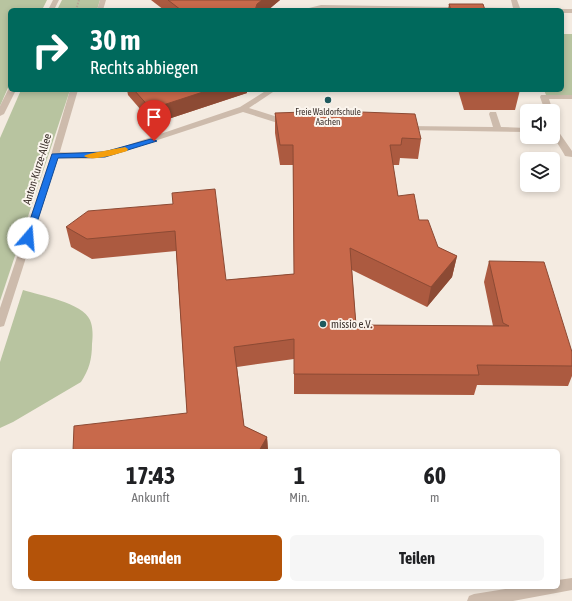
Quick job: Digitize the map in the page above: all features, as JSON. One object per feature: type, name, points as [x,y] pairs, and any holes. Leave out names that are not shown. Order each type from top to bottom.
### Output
[{"type":"street","points":[[315,8],[390,8]]},
{"type":"street","points":[[0,114],[11,92]]},
{"type":"street","name":"Anton-Kurze-Allee","points":[[0,323],[55,156],[73,92]]},
{"type":"street","points":[[55,156],[92,156],[118,152],[243,109],[269,92]]},
{"type":"street","points":[[546,104],[543,94],[572,97]]},
{"type":"street","points":[[243,109],[294,125]]},
{"type":"street","points":[[493,114],[498,129]]},
{"type":"street","points":[[396,128],[520,130]]},
{"type":"street","points":[[560,141],[568,154],[572,154]]},
{"type":"street","points":[[560,586],[572,584]]},
{"type":"street","points":[[474,601],[545,589]]},
{"type":"green space","points":[[0,0],[47,0],[43,8],[8,8],[8,88],[0,106]]},
{"type":"green space","points":[[62,0],[100,0],[98,8],[58,8]]},
{"type":"green space","points":[[564,34],[572,34],[572,95],[546,95],[545,92],[564,92]]},
{"type":"green space","points":[[20,92],[69,92],[0,301],[0,138]]},
{"type":"green space","points":[[23,290],[60,300],[70,304],[86,314],[90,320],[93,338],[91,359],[88,369],[81,382],[13,422],[0,428],[0,362]]},
{"type":"building","points":[[168,0],[262,0],[257,4],[256,8],[178,8]]},
{"type":"building","points":[[449,4],[483,4],[484,8],[450,8]]},
{"type":"building","points":[[136,92],[203,92],[151,109]]},
{"type":"building","points":[[334,111],[415,114],[421,139],[402,138],[401,145],[390,145],[398,196],[414,194],[419,220],[428,220],[438,247],[457,256],[431,287],[350,248],[356,325],[509,326],[503,323],[489,261],[544,262],[572,352],[572,366],[477,365],[479,375],[294,374],[294,339],[234,347],[244,426],[267,437],[260,449],[73,449],[74,426],[187,413],[175,231],[87,239],[66,227],[88,211],[173,204],[172,193],[215,189],[226,280],[294,274],[293,145],[280,145],[275,113]]},
{"type":"slow traffic","points":[[88,156],[105,155],[125,149]]},
{"type":"place","name":"Freie Waldorfschule Aachen","points":[[328,100]]},
{"type":"place","name":"missio e.V.","points":[[323,324]]},
{"type":"route","points":[[28,238],[55,156],[105,155],[154,141]]}]
